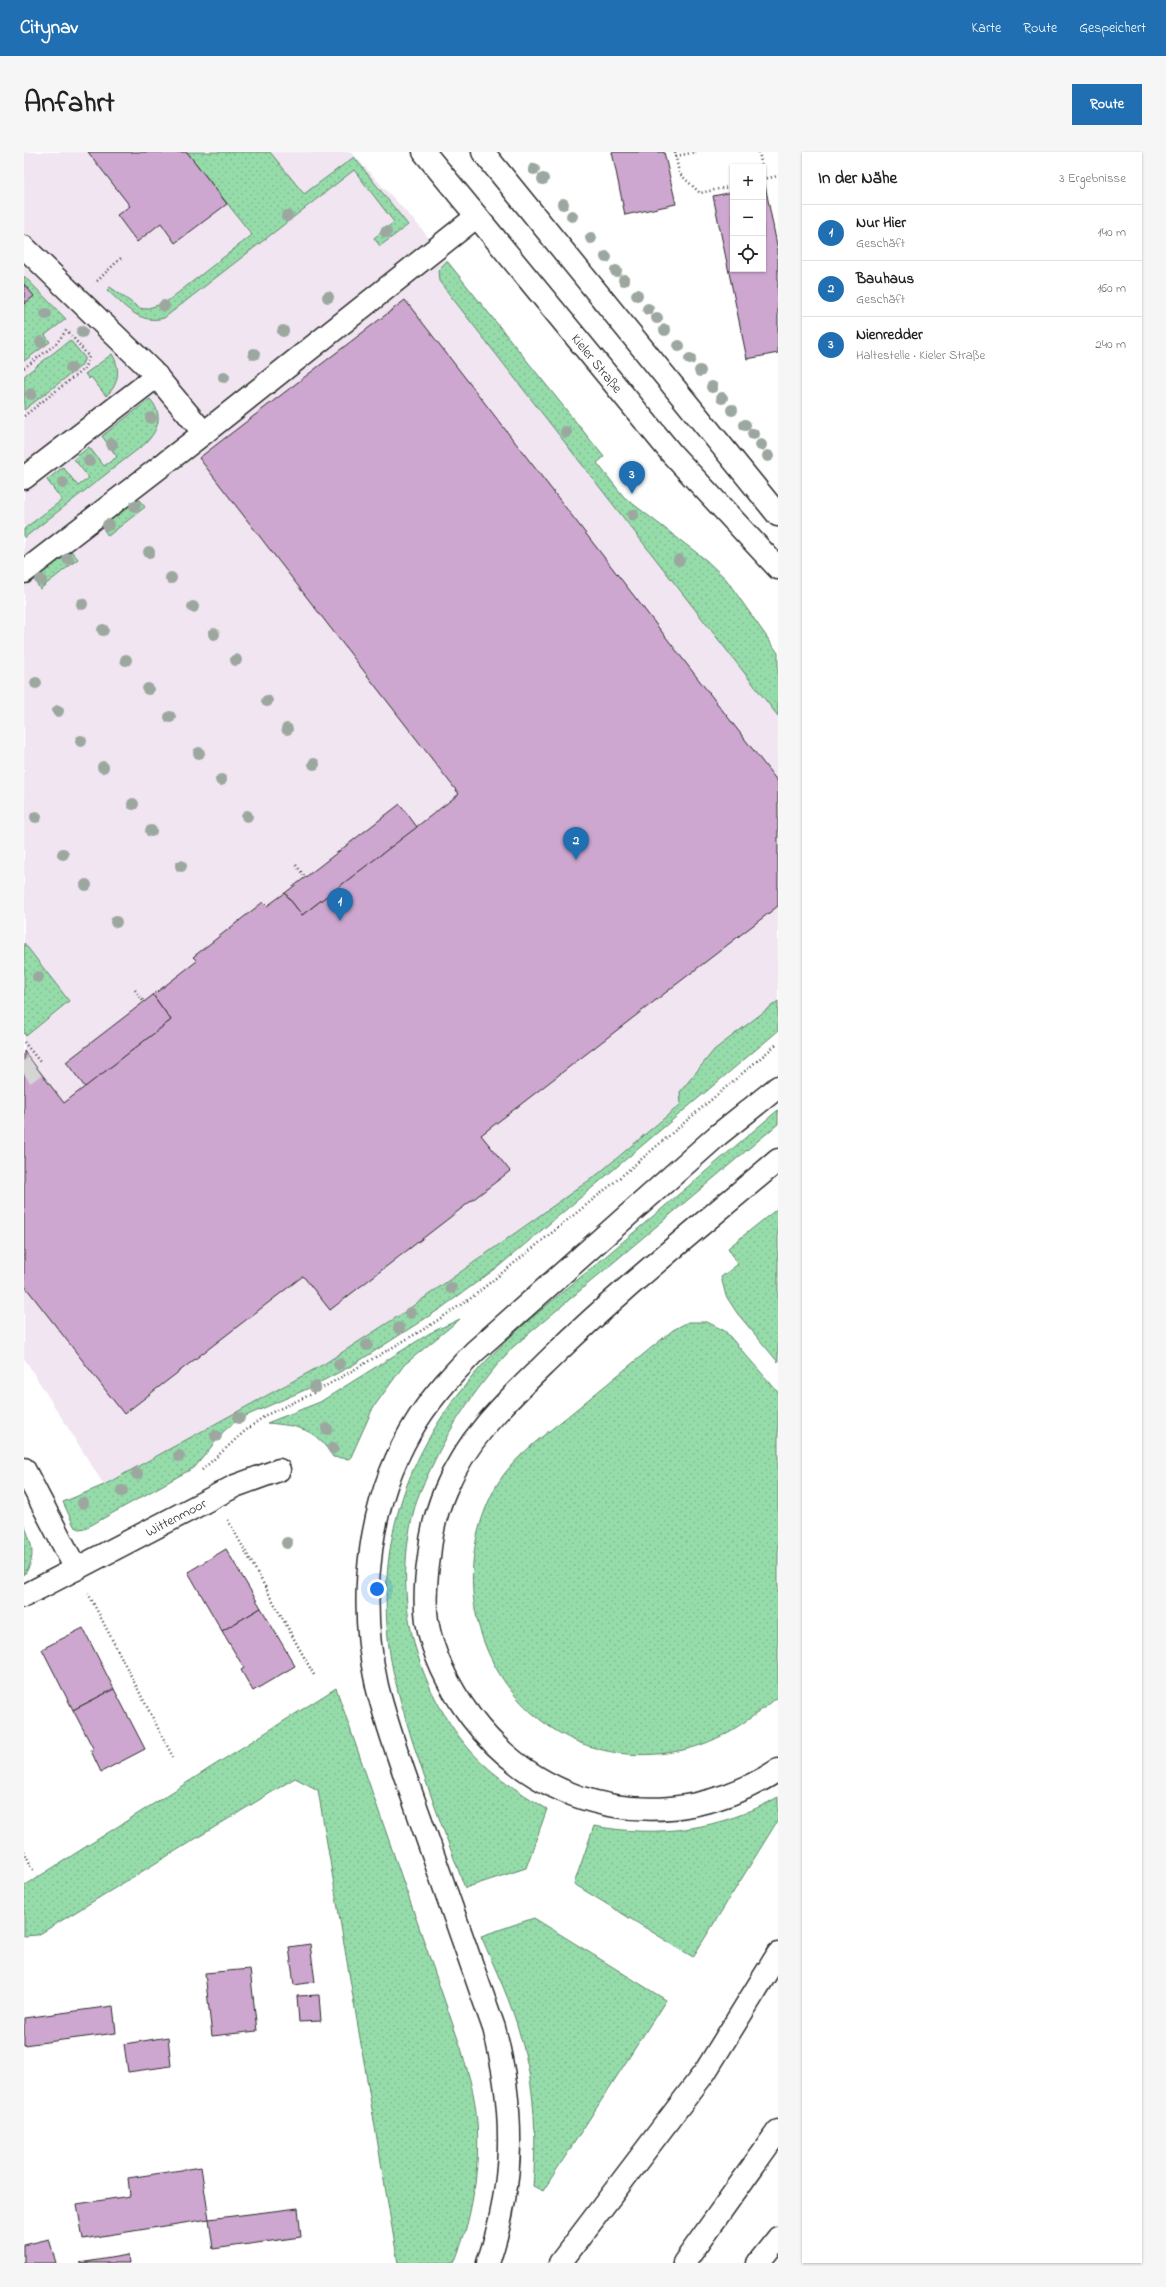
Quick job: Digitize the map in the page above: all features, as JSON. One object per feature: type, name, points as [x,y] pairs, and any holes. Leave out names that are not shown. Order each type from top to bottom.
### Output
[{"type":"main road","name":"Kieler Straße","points":[[424,152],[476,218],[672,454],[778,568]]},
{"type":"main road","points":[[483,152],[778,515]]},
{"type":"main road","points":[[24,572],[204,433],[476,218]]},
{"type":"main road","points":[[24,247],[157,376],[204,433]]},
{"type":"main road","points":[[24,478],[157,376]]},
{"type":"main road","points":[[488,2263],[498,2233],[507,2191],[510,2144],[509,2103],[504,2066],[494,2028],[394,1743],[378,1687],[371,1651],[368,1586],[372,1542],[382,1498],[396,1460],[418,1420],[442,1386],[474,1352],[718,1135],[778,1087]]},
{"type":"main road","points":[[778,1160],[587,1323],[503,1404],[463,1454],[445,1489],[435,1516],[426,1584],[427,1620],[435,1651],[458,1701],[483,1733],[508,1758],[534,1777],[564,1793],[595,1803],[631,1809],[667,1808],[703,1803],[734,1794],[778,1770]]},
{"type":"main road","points":[[24,1469],[29,1491],[76,1569]]},
{"type":"main road","name":"Wittenmoor","points":[[24,1596],[215,1497],[279,1470]]},
{"type":"main road","points":[[560,2263],[705,2072],[778,1954]]},
{"type":"main road","points":[[684,2263],[778,2131]]},
{"type":"main road","points":[[758,2263],[778,2238]]},
{"type":"path","points":[[696,152],[675,154],[679,173],[700,193],[730,187]]},
{"type":"path","points":[[759,152],[761,164]]},
{"type":"path","points":[[766,179],[778,176]]},
{"type":"path","points":[[24,368],[56,344],[84,306]]},
{"type":"path","points":[[24,416],[84,370],[89,357],[67,330]]},
{"type":"path","points":[[296,865],[305,877]]},
{"type":"path","points":[[135,990],[144,1002]]},
{"type":"path","points":[[24,1042],[40,1062]]},
{"type":"path","points":[[200,1472],[245,1431],[266,1415],[312,1394],[426,1328],[471,1298],[611,1185],[778,1043]]},
{"type":"path","points":[[215,1497],[314,1675]]},
{"type":"path","points":[[76,1569],[173,1757]]},
{"type":"path","points":[[24,1851],[34,1872]]},
{"type":"shaded area","points":[[24,152],[351,152],[420,227],[604,457],[597,463],[624,497],[706,560],[778,659],[778,1023],[598,1174],[403,1313],[324,1364],[104,1485],[24,1358]]},
{"type":"green space","points":[[187,152],[270,152],[304,194],[354,157],[408,225],[380,246],[374,238],[394,222],[354,170],[164,318],[147,319],[132,312],[107,290],[110,287],[139,308],[145,309],[165,303],[252,235]]},
{"type":"green space","points":[[447,261],[604,457],[597,463],[624,497],[706,560],[726,579],[778,653],[778,716],[439,281],[438,270]]},
{"type":"green space","points":[[24,276],[66,319],[45,335],[50,342],[24,361]]},
{"type":"green space","points":[[70,340],[85,358],[81,366],[24,410],[24,376]]},
{"type":"green space","points":[[112,354],[117,365],[117,376],[114,387],[106,396],[91,377],[89,379],[85,374]]},
{"type":"green space","points":[[150,399],[157,411],[158,422],[154,433],[146,443],[24,538],[24,529],[62,500],[47,480],[63,467],[78,486],[89,478],[74,459],[89,447],[104,466],[117,457],[102,436]]},
{"type":"green space","points":[[139,500],[145,507],[108,536],[103,528],[103,524],[134,501]]},
{"type":"green space","points":[[67,552],[72,552],[78,559],[40,589],[35,581],[35,578]]},
{"type":"green space","points":[[24,943],[69,1001],[26,1036],[24,1033]]},
{"type":"green space","points":[[778,1001],[778,1031],[498,1267],[440,1309],[353,1365],[307,1389],[239,1419],[224,1431],[195,1467],[86,1528],[79,1529],[74,1526],[63,1502],[104,1485],[324,1364],[403,1313],[598,1174],[681,1104],[680,1092],[714,1050]]},
{"type":"green space","points":[[778,1110],[778,1124],[513,1347],[478,1389],[457,1419],[439,1451],[419,1494],[415,1505],[408,1541],[406,1572],[407,1602],[412,1632],[420,1662],[431,1690],[446,1717],[464,1743],[482,1763],[502,1780],[547,1809],[526,1868],[465,1888],[412,1740],[396,1682],[389,1647],[386,1602],[389,1559],[397,1517],[410,1478],[427,1441],[450,1406],[477,1372],[508,1339]]},
{"type":"green space","points":[[778,1208],[778,1362],[737,1313],[726,1296],[721,1277],[738,1264],[728,1248]]},
{"type":"green space","points":[[460,1319],[404,1365],[373,1408],[350,1459],[333,1457],[320,1440],[305,1430],[297,1427],[267,1423],[320,1402],[430,1333]]},
{"type":"green space","points":[[688,1322],[707,1322],[725,1331],[778,1392],[778,1697],[745,1722],[709,1742],[683,1750],[628,1754],[580,1743],[538,1718],[506,1684],[484,1641],[473,1593],[476,1543],[493,1492],[500,1480],[518,1458],[528,1448],[673,1330]]},
{"type":"green space","points":[[24,1525],[31,1544],[32,1556],[31,1563],[24,1575]]},
{"type":"green space","points":[[336,1688],[461,2048],[473,2093],[478,2135],[476,2179],[467,2223],[454,2263],[398,2263],[318,1790],[295,1778],[38,1935],[24,1936],[24,1886]]},
{"type":"green space","points":[[778,1797],[778,1820],[693,1957],[574,1884],[594,1826],[618,1830],[642,1831],[665,1831],[689,1828],[712,1824],[734,1817]]},
{"type":"green space","points":[[534,1918],[666,2000],[543,2191],[533,2186],[535,2148],[534,2110],[525,2054],[512,2010],[481,1936]]},
{"type":"building","points":[[88,152],[187,152],[227,204],[175,243],[161,223],[137,242],[117,215],[130,206]]},
{"type":"building","points":[[612,152],[664,152],[676,204],[625,215]]},
{"type":"building","points":[[766,190],[778,250],[778,353],[747,359],[713,196],[730,193],[730,272],[766,272]]},
{"type":"building","points":[[24,284],[34,296],[24,304]]},
{"type":"building","points":[[405,300],[778,782],[778,906],[481,1135],[510,1171],[330,1310],[303,1276],[124,1414],[24,1285],[24,1051],[64,1103],[171,1020],[153,995],[197,961],[193,957],[263,902],[267,906],[285,893],[302,915],[459,794],[199,458]]},
{"type":"building","points":[[400,804],[417,827],[302,915],[285,893]]},
{"type":"building","points":[[153,995],[171,1020],[85,1087],[66,1062]]},
{"type":"building","points":[[226,1549],[261,1608],[222,1631],[188,1572]]},
{"type":"building","points":[[261,1608],[295,1666],[253,1691],[241,1670],[244,1668],[222,1631]]},
{"type":"building","points":[[83,1628],[114,1689],[73,1710],[42,1649]]},
{"type":"building","points":[[114,1689],[145,1749],[101,1772],[91,1751],[94,1750],[73,1710]]},
{"type":"building","points":[[310,1944],[315,1982],[294,1985],[289,1947]]},
{"type":"building","points":[[250,1969],[257,2031],[212,2036],[205,1973]]},
{"type":"building","points":[[319,1995],[321,2021],[299,2022],[297,1996]]},
{"type":"building","points":[[113,2006],[116,2033],[24,2045],[24,2018]]},
{"type":"building","points":[[168,2037],[171,2066],[128,2072],[124,2044]]},
{"type":"building","points":[[201,2167],[209,2219],[83,2239],[77,2204],[130,2196],[128,2178]]},
{"type":"building","points":[[298,2208],[301,2237],[213,2249],[209,2219]]},
{"type":"building","points":[[49,2239],[56,2263],[24,2263],[24,2245]]},
{"type":"building","points":[[128,2255],[129,2263],[80,2263]]},
{"type":"tunnel","points":[[24,1074],[35,1066]]},
{"type":"place","name":"Nienredder","points":[[632,494]]},
{"type":"place","name":"Bauhaus","points":[[576,860]]},
{"type":"place","name":"Nur Hier","points":[[340,921]]}]
